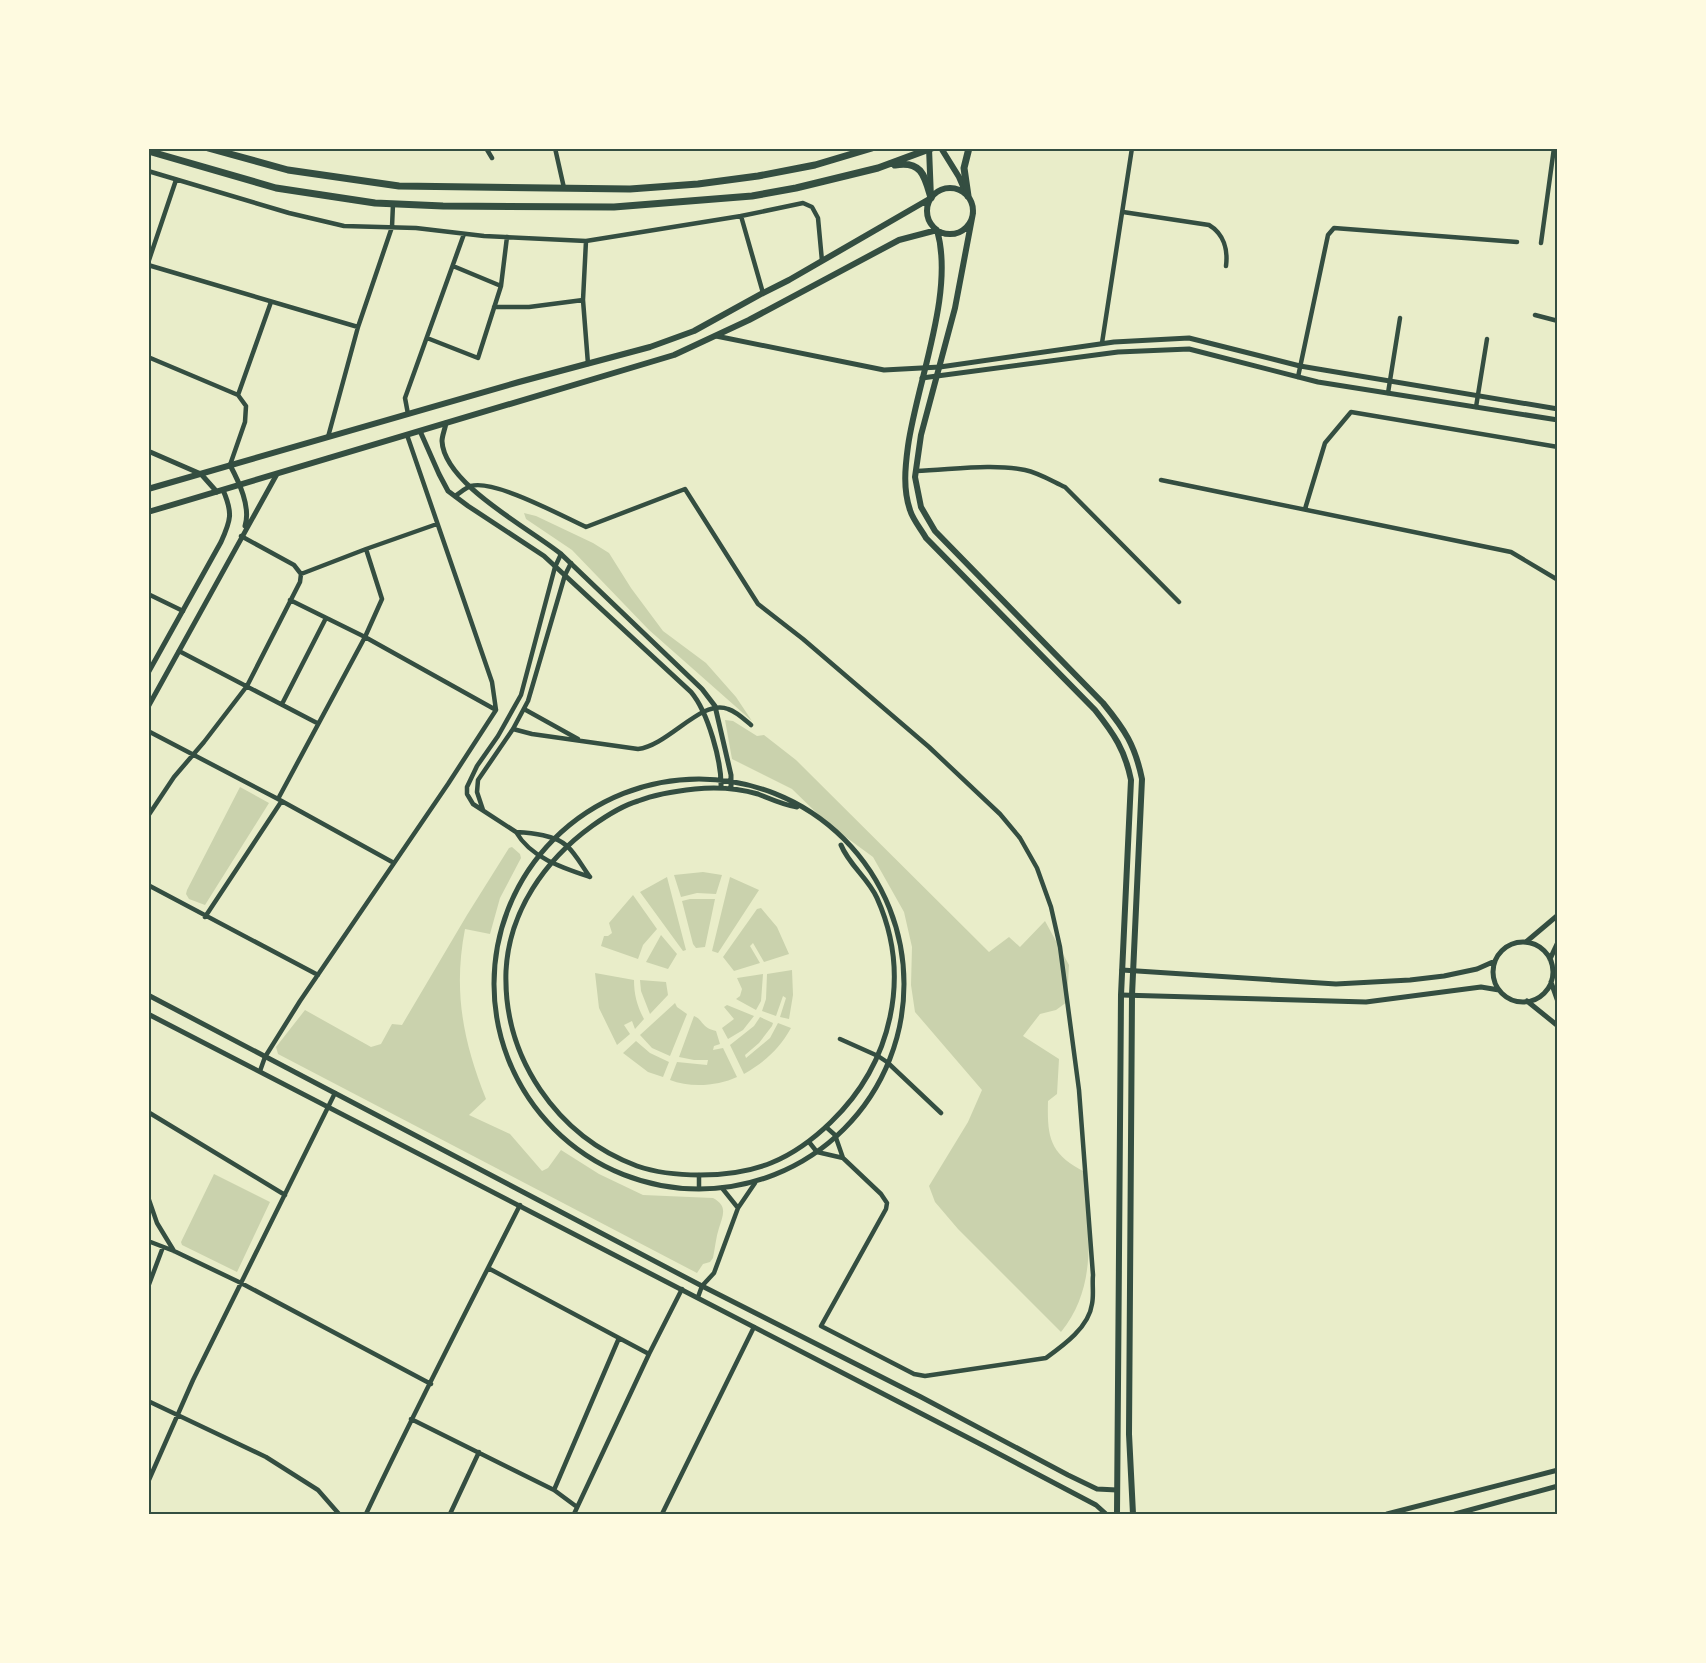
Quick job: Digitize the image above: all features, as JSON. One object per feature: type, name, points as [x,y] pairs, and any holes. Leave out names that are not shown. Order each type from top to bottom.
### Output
[{"type":"highway","points":[[208,148],[288,171],[399,186],[630,189],[698,184],[815,165],[872,148]]},
{"type":"highway","points":[[968,196],[964,168],[969,148]]},
{"type":"highway","points":[[878,168],[930,149]]},
{"type":"highway","points":[[148,151],[276,188],[375,203],[614,207],[753,196],[902,164],[916,166],[924,174],[931,198]]},
{"type":"main road","points":[[941,148],[972,203],[973,213],[955,308],[921,435],[916,471],[921,507],[935,531],[1103,703],[1125,730],[1138,758],[1142,779],[1132,995],[1129,1434],[1133,1515]]},
{"type":"main road","points":[[930,149],[931,198],[927,213],[937,230],[941,243],[942,288],[910,434],[904,477],[910,511],[926,538],[1095,710],[1115,736],[1127,761],[1131,780],[1121,995],[1117,1515]]},
{"type":"main road","points":[[148,489],[650,347],[694,330],[822,261],[931,198],[942,189],[962,191],[968,196]]},
{"type":"main road","points":[[148,512],[674,355],[716,336],[899,240],[937,230],[944,233],[960,231],[971,221],[973,213]]},
{"type":"street","points":[[486,148],[492,158]]},
{"type":"street","points":[[555,148],[564,188]]},
{"type":"street","points":[[1102,344],[1132,148]]},
{"type":"street","points":[[1541,243],[1554,148]]},
{"type":"street","points":[[148,171],[290,213],[344,226],[416,228],[464,234],[586,241],[741,216],[802,203],[812,207],[818,218],[822,261]]},
{"type":"street","points":[[176,180],[148,264],[358,327]]},
{"type":"street","points":[[328,437],[358,327],[392,227],[393,204]]},
{"type":"street","points":[[1123,212],[1209,225],[1217,231],[1224,242],[1227,254],[1226,266]]},
{"type":"street","points":[[741,216],[763,292]]},
{"type":"street","points":[[1298,377],[1328,235],[1334,228],[1517,242]]},
{"type":"street","points":[[408,414],[405,398],[464,234]]},
{"type":"street","points":[[427,338],[478,358],[501,286],[507,237]]},
{"type":"street","points":[[586,241],[583,300],[588,364]]},
{"type":"street","points":[[453,266],[501,286]]},
{"type":"street","points":[[494,307],[529,307],[583,300]]},
{"type":"street","points":[[238,396],[271,302]]},
{"type":"street","points":[[1535,315],[1557,321]]},
{"type":"street","points":[[1388,393],[1400,318]]},
{"type":"street","points":[[716,336],[884,370],[940,367],[1102,344],[1189,338],[1300,366],[1557,409]]},
{"type":"street","points":[[1476,407],[1487,339]]},
{"type":"street","points":[[922,378],[1118,352],[1189,348],[1298,377],[1557,420]]},
{"type":"street","points":[[148,357],[238,396],[246,406],[245,422],[230,465],[240,485],[246,520],[241,536]]},
{"type":"street","points":[[1305,509],[1325,443],[1352,412],[1557,447]]},
{"type":"street","points":[[446,423],[442,441],[444,450],[450,465],[469,487],[561,554],[702,689],[714,706],[731,775],[731,789]]},
{"type":"street","points":[[420,431],[448,491],[544,556],[691,692],[699,702],[717,753],[721,788]]},
{"type":"street","points":[[260,1071],[265,1058],[318,975],[496,710],[492,682],[406,435]]},
{"type":"street","points":[[148,451],[201,474],[220,491],[230,506],[230,521],[221,542],[148,673]]},
{"type":"street","points":[[916,471],[997,467],[1026,470],[1041,475],[1065,487],[1179,602]]},
{"type":"street","points":[[148,707],[277,474]]},
{"type":"street","points":[[1161,480],[1511,552],[1557,580]]},
{"type":"street","points":[[455,496],[469,487],[485,485],[586,526],[685,489],[758,604],[803,639],[929,747],[1000,814],[1020,838],[1037,868],[1058,937],[1078,1090],[1093,1275],[1092,1305],[1079,1330],[1061,1348],[1046,1358],[925,1376],[914,1374],[821,1326],[886,1209],[887,1203],[843,1158],[836,1136],[826,1127]]},
{"type":"street","points":[[301,574],[437,524]]},
{"type":"street","points":[[148,816],[174,777],[247,686],[300,582],[301,574],[294,565],[241,536]]},
{"type":"street","points":[[206,917],[279,800],[317,723],[365,638],[382,599],[366,549]]},
{"type":"street","points":[[516,832],[521,840],[550,863],[590,877],[567,846],[555,839],[516,832],[470,801],[467,794],[467,787],[477,766],[498,736],[521,695],[555,567],[561,554]]},
{"type":"street","points":[[483,810],[477,792],[478,780],[513,729],[532,691],[565,575],[571,563]]},
{"type":"street","points":[[148,594],[183,611]]},
{"type":"street","points":[[290,600],[365,638],[496,710]]},
{"type":"street","points":[[282,704],[326,618]]},
{"type":"street","points":[[179,651],[317,723]]},
{"type":"street","points":[[513,729],[532,734],[638,749],[666,739],[702,712],[714,706],[728,708],[751,725]]},
{"type":"street","points":[[524,709],[580,740]]},
{"type":"street","points":[[148,731],[394,864]]},
{"type":"street","points":[[731,775],[753,779],[789,796],[797,807],[841,845],[852,851],[870,870],[887,899],[901,944],[903,984],[900,1022],[887,1062],[865,1101],[836,1136],[817,1152],[795,1166],[755,1183],[722,1188],[679,1188],[617,1172],[594,1160],[554,1128],[522,1088],[510,1066],[494,1009],[492,988],[494,963],[503,924],[512,900],[527,873],[555,839],[604,805],[636,789],[675,779],[731,775]]},
{"type":"street","points":[[797,807],[786,806],[760,795],[721,788],[680,791],[636,801],[607,816],[567,846],[536,882],[523,906],[510,944],[506,970],[512,1023],[527,1065],[539,1088],[556,1112],[593,1144],[638,1166],[658,1171],[699,1175],[737,1173],[761,1168],[782,1159],[809,1142],[847,1105],[863,1085],[878,1056],[889,1023],[894,968],[888,931],[875,895],[866,879],[846,857],[841,845]]},
{"type":"street","points":[[148,885],[318,975]]},
{"type":"street","points":[[1526,942],[1557,915]]},
{"type":"street","points":[[1499,990],[1493,976],[1495,961],[1504,948],[1518,942],[1526,942],[1540,947],[1550,959],[1551,982],[1557,1002]]},
{"type":"street","points":[[1550,959],[1557,942]]},
{"type":"street","points":[[1122,970],[1335,984],[1444,976],[1477,969],[1495,961]]},
{"type":"street","points":[[1121,995],[1366,1002],[1481,987],[1499,990],[1512,999],[1527,1001],[1541,995],[1551,982]]},
{"type":"street","points":[[148,995],[702,1286],[921,1396],[1068,1475],[1097,1489],[1117,1490]]},
{"type":"street","points":[[1527,1001],[1557,1026]]},
{"type":"street","points":[[148,1014],[1046,1478],[1096,1505],[1106,1515]]},
{"type":"street","points":[[840,1039],[887,1062],[941,1113]]},
{"type":"street","points":[[148,1482],[241,1283],[335,1093]]},
{"type":"street","points":[[148,1112],[285,1195]]},
{"type":"street","points":[[809,1142],[817,1152],[843,1158]]},
{"type":"street","points":[[699,1175],[699,1188]]},
{"type":"street","points":[[698,1297],[702,1286],[714,1273],[738,1208],[755,1183]]},
{"type":"street","points":[[722,1188],[738,1208]]},
{"type":"street","points":[[148,1197],[157,1223],[174,1251]]},
{"type":"street","points":[[366,1515],[411,1419],[431,1384],[520,1205]]},
{"type":"street","points":[[148,1241],[241,1283],[431,1384]]},
{"type":"street","points":[[148,1287],[163,1247]]},
{"type":"street","points":[[488,1268],[649,1354]]},
{"type":"street","points":[[574,1515],[682,1289]]},
{"type":"street","points":[[662,1515],[754,1327]]},
{"type":"street","points":[[554,1490],[619,1338]]},
{"type":"street","points":[[148,1401],[266,1457],[318,1490],[339,1515]]},
{"type":"street","points":[[411,1419],[554,1490],[577,1507]]},
{"type":"street","points":[[450,1515],[479,1452]]},
{"type":"street","points":[[1387,1515],[1557,1470]]},
{"type":"street","points":[[1455,1515],[1557,1486]]},
{"type":"green space","points":[[524,513],[536,516],[609,553],[631,588],[663,631],[706,663],[736,697],[752,721],[649,630],[572,550],[526,519]]},
{"type":"green space","points":[[725,720],[733,721],[757,736],[764,735],[796,760],[989,952],[1009,937],[1020,947],[1045,921],[1069,965],[1067,1002],[1056,1010],[1040,1014],[1023,1036],[1059,1059],[1057,1094],[1048,1101],[1048,1125],[1053,1144],[1064,1159],[1085,1172],[1089,1235],[1086,1276],[1081,1295],[1073,1314],[1061,1332],[958,1229],[935,1202],[929,1186],[968,1122],[982,1090],[915,1012],[911,985],[912,947],[904,912],[873,857],[828,824],[792,789],[732,759]]},
{"type":"green space","points":[[240,787],[269,803],[205,905],[189,899],[186,894],[187,890]]},
{"type":"green space","points":[[512,847],[521,858],[500,898],[490,934],[465,929],[460,974],[462,1016],[471,1057],[486,1099],[469,1115],[510,1134],[542,1171],[548,1168],[561,1150],[599,1174],[643,1195],[713,1198],[718,1201],[723,1208],[723,1215],[713,1258],[710,1262],[703,1264],[697,1273],[278,1054],[276,1047],[305,1010],[371,1047],[381,1044],[392,1024],[402,1025],[467,915],[509,848]]},
{"type":"green space","points":[[703,872],[722,875],[716,894],[697,893],[681,897],[674,875]]},
{"type":"green space","points":[[667,877],[686,950],[683,951],[640,892]]},
{"type":"green space","points":[[730,877],[759,890],[718,953],[712,951]]},
{"type":"green space","points":[[633,895],[657,929],[643,945],[638,959],[601,946],[604,936],[612,933],[609,923]]},
{"type":"green space","points":[[715,899],[705,947],[696,948],[693,944],[682,901]]},
{"type":"green space","points":[[761,908],[777,927],[789,954],[764,962],[753,943],[750,946],[760,963],[734,971],[723,957],[757,909]]},
{"type":"green space","points":[[661,935],[677,954],[668,969],[646,962]]},
{"type":"green space","points":[[792,970],[793,995],[789,1019],[780,1017],[786,998],[783,996],[776,1016],[762,1011],[766,999],[767,974]]},
{"type":"green space","points":[[595,973],[634,980],[636,1000],[644,1019],[635,1029],[632,1021],[624,1025],[630,1034],[617,1045],[599,1008]]},
{"type":"green space","points":[[763,974],[761,1001],[756,1010],[736,999],[740,996],[742,989],[737,978]]},
{"type":"green space","points":[[640,980],[666,982],[668,995],[650,1014],[641,991]]},
{"type":"green space","points":[[675,1003],[687,1014],[670,1056],[652,1048],[640,1035]]},
{"type":"green space","points":[[727,1005],[754,1016],[743,1030],[728,1039],[722,1028],[734,1019],[724,1007]]},
{"type":"green space","points":[[694,1016],[705,1026],[716,1031],[720,1044],[714,1046],[713,1050],[723,1048],[737,1077],[704,1085],[678,1083],[670,1080],[677,1062],[707,1065],[708,1060],[679,1057]]},
{"type":"green space","points":[[760,1017],[773,1023],[772,1026],[759,1043],[745,1055],[746,1058],[770,1038],[778,1023],[791,1028],[771,1054],[744,1074],[730,1045],[754,1026]]},
{"type":"green space","points":[[636,1041],[650,1053],[669,1062],[663,1077],[648,1072],[623,1053]]},
{"type":"green space","points":[[214,1174],[270,1202],[237,1272],[182,1245],[181,1242]]}]
